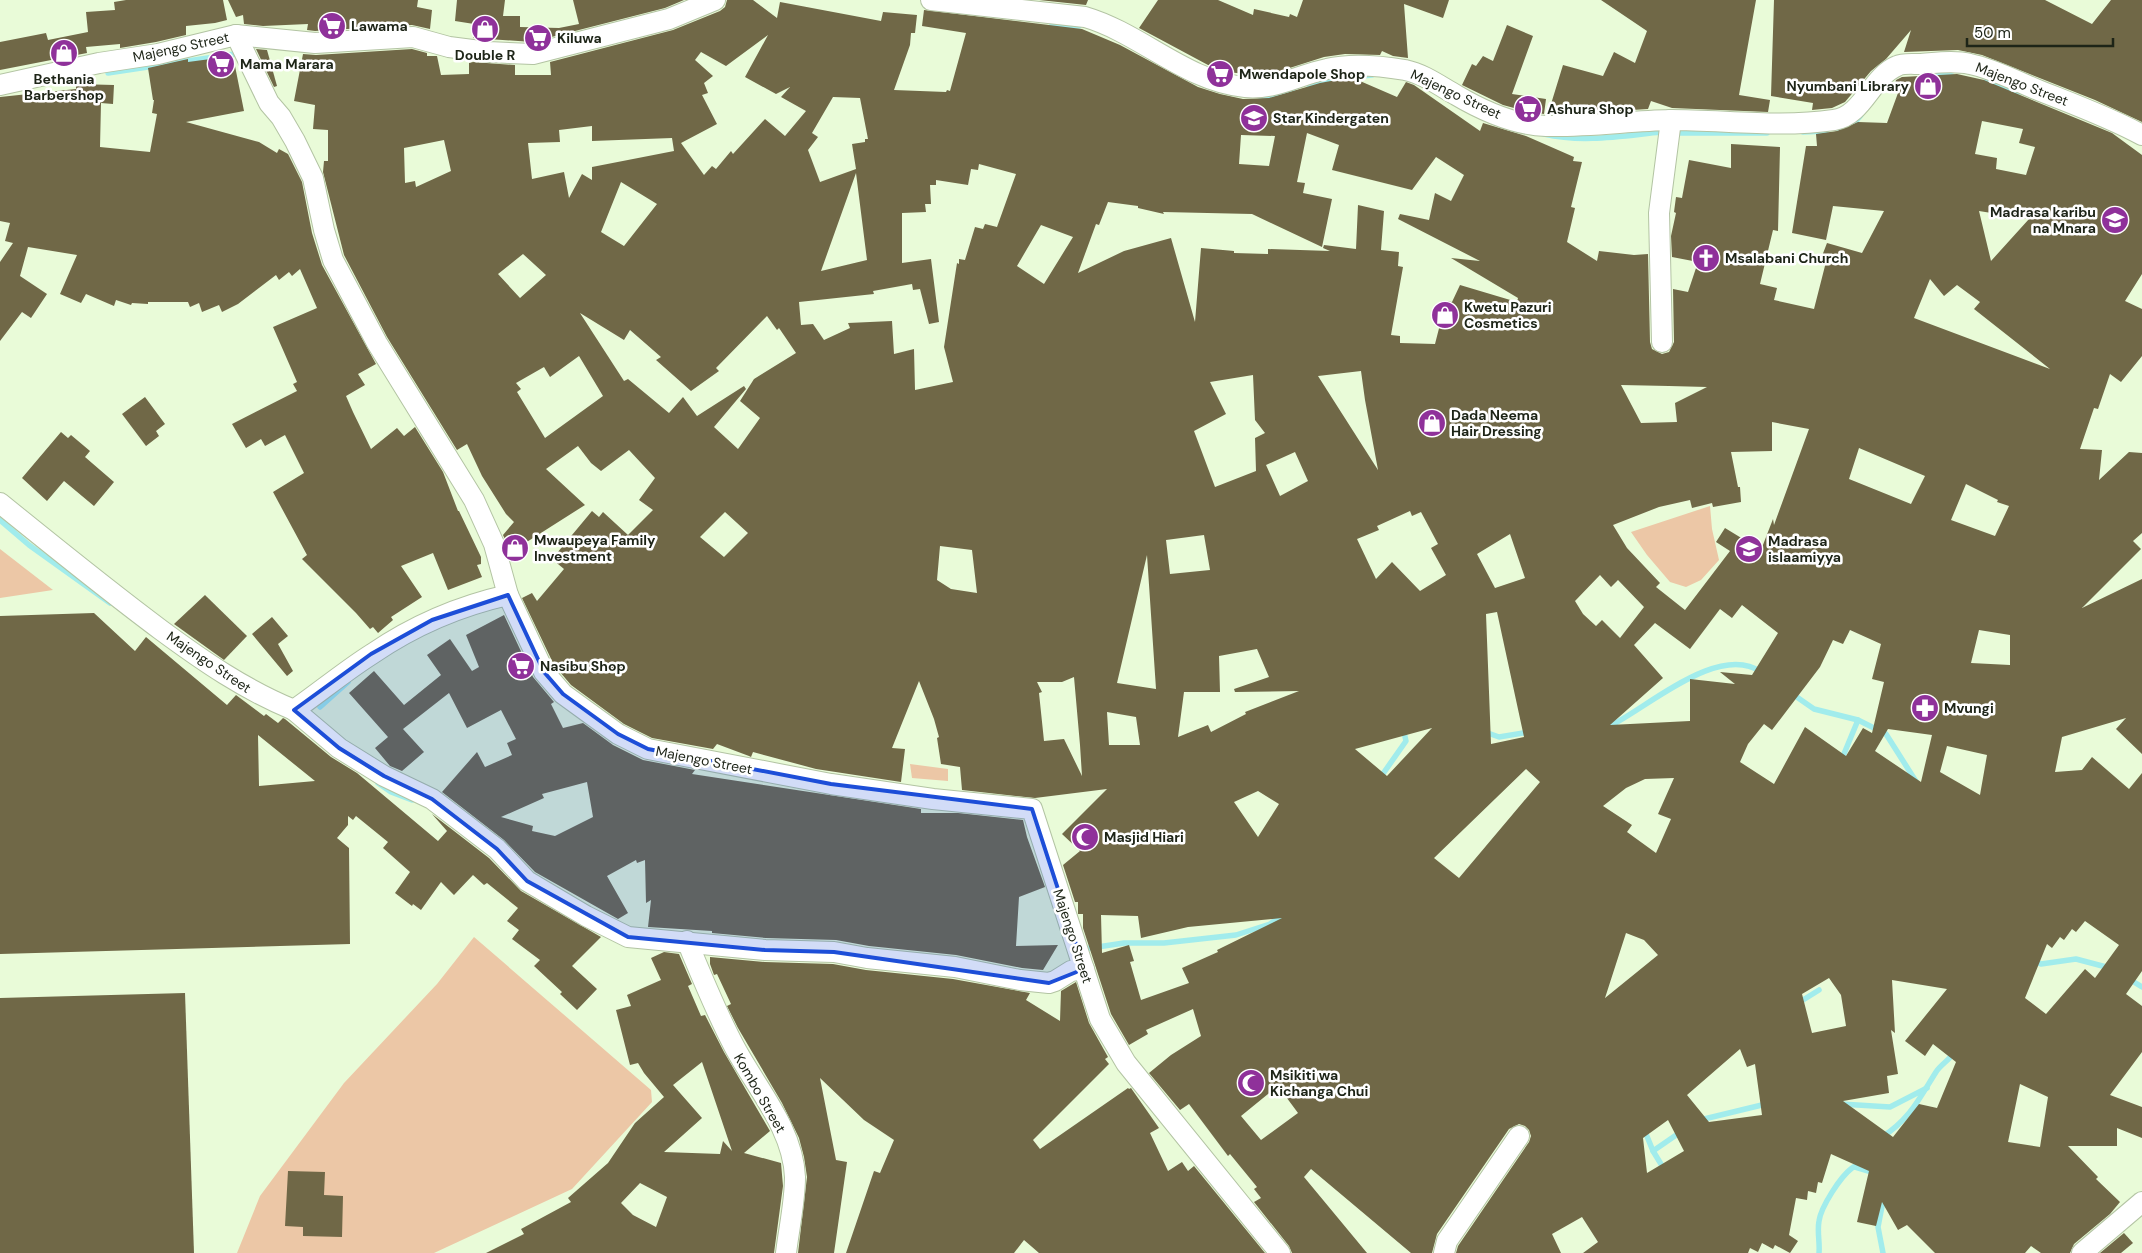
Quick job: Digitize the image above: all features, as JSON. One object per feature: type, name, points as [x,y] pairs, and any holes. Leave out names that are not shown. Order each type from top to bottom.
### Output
[{"type":"street","name":"Majengo Street","points":[[0,85],[90,65],[158,54],[236,35],[315,43],[412,37],[449,48],[533,54],[669,20],[715,0]]},
{"type":"street","name":"Majengo Street","points":[[932,0],[1085,17],[1102,22],[1124,33],[1194,72],[1224,83],[1244,87],[1270,88],[1328,68],[1358,66],[1408,71],[1427,78],[1496,116],[1542,126],[1671,120],[1792,123],[1839,119],[1848,115],[1857,107],[1873,86],[1898,65],[1967,63],[2002,74],[2082,107],[2142,135]]},
{"type":"street","points":[[236,35],[269,104],[281,117],[313,178],[324,230],[333,260],[377,343],[474,500],[494,544],[508,595],[472,605],[425,623],[370,654],[294,710]]},
{"type":"street","points":[[1662,342],[1659,213],[1671,120]]},
{"type":"street","name":"Majengo Street","points":[[0,503],[92,578],[211,666],[253,692],[294,710],[339,748],[384,776],[432,799],[497,849],[527,881],[586,916],[628,937],[687,941],[765,950],[834,952],[874,959],[956,967],[1020,980],[1049,983],[1071,971],[1084,969]]},
{"type":"street","name":"Majengo Street","points":[[508,595],[544,672],[563,694],[618,734],[648,749],[822,783],[933,799],[1032,809],[1100,1019],[1126,1063],[1280,1253]]},
{"type":"street","name":"Kombo Street","points":[[687,941],[727,1032],[779,1121],[790,1148],[795,1176],[786,1253]]},
{"type":"street","points":[[1444,1253],[1447,1241],[1519,1136]]},
{"type":"street","points":[[2082,1253],[2142,1202]]},
{"type":"highlighted area","points":[[508,595],[544,672],[563,694],[618,734],[648,749],[831,784],[1032,809],[1084,969],[1049,983],[834,952],[765,950],[628,937],[527,881],[497,849],[432,799],[384,776],[339,748],[294,710],[371,654],[432,620]]},
{"type":"shaded area","points":[[1710,506],[1712,529],[1719,560],[1701,580],[1686,587],[1670,582],[1647,555],[1631,532]]},
{"type":"shaded area","points":[[0,549],[53,590],[0,598]]},
{"type":"shaded area","points":[[910,764],[948,769],[948,781],[912,778]]},
{"type":"shaded area","points":[[474,937],[651,1090],[652,1102],[572,1189],[434,1253],[237,1253],[260,1196],[344,1083],[437,984]]},
{"type":"building","points":[[126,0],[223,0],[227,20],[186,26],[186,35],[156,42],[120,48],[120,44],[86,47],[87,53],[0,70],[0,42],[46,33],[48,40],[88,32],[86,12],[115,10],[114,2]]},
{"type":"building","points":[[228,0],[418,0],[417,7],[432,10],[430,29],[412,25],[315,31],[307,30],[308,24],[263,26],[244,24],[243,15],[236,17]]},
{"type":"building","points":[[457,0],[505,0],[503,16],[520,16],[520,27],[559,28],[579,24],[573,0],[684,0],[665,8],[532,42],[473,38],[474,24],[455,21]]},
{"type":"building","points":[[727,0],[753,0],[777,18],[780,2],[881,21],[883,12],[917,15],[915,33],[911,33],[910,45],[894,90],[950,91],[966,33],[922,26],[924,10],[1082,29],[1120,45],[1198,87],[1243,99],[1269,98],[1320,83],[1347,78],[1353,78],[1397,97],[1406,82],[1414,85],[1480,131],[1483,123],[1526,136],[1574,157],[1573,161],[1582,162],[1571,207],[1575,208],[1567,242],[1597,261],[1599,251],[1634,255],[1648,254],[1650,342],[1652,349],[1662,354],[1669,352],[1674,342],[1673,289],[1688,292],[1698,262],[1672,257],[1671,236],[1676,213],[1674,212],[1676,197],[1682,198],[1689,160],[1731,168],[1731,144],[1780,147],[1778,231],[1773,230],[1760,284],[1777,288],[1774,300],[1814,309],[1827,258],[1822,256],[1827,243],[1862,253],[1884,211],[1833,206],[1826,240],[1792,233],[1806,146],[1817,146],[1816,134],[1837,131],[1858,122],[1887,123],[1898,93],[1893,92],[1896,80],[1902,77],[1957,74],[1984,80],[2112,133],[2142,155],[2142,274],[2125,301],[2142,309],[2142,356],[2121,382],[2110,374],[2098,409],[2094,408],[2080,449],[2102,450],[2099,480],[2129,452],[2142,453],[2142,533],[2133,541],[2141,549],[2082,608],[2142,579],[2142,754],[2116,729],[2126,718],[2062,737],[2055,772],[2082,770],[2092,757],[2129,789],[2142,773],[2142,971],[2126,994],[2142,1006],[2142,1052],[2110,1095],[2142,1107],[2142,1138],[2117,1128],[2117,1146],[2068,1146],[2098,1177],[2096,1179],[2120,1202],[2110,1214],[2074,1244],[2070,1253],[2041,1253],[2031,1246],[2025,1253],[1935,1253],[1907,1225],[1898,1230],[1882,1202],[1876,1226],[1857,1222],[1869,1171],[1831,1154],[1822,1183],[1818,1182],[1816,1193],[1808,1191],[1807,1200],[1796,1198],[1789,1235],[1798,1241],[1790,1253],[1775,1245],[1773,1249],[1762,1243],[1758,1252],[1750,1248],[1748,1253],[1583,1253],[1598,1242],[1582,1217],[1552,1234],[1561,1253],[1456,1253],[1458,1246],[1529,1142],[1531,1136],[1529,1130],[1519,1124],[1509,1129],[1437,1234],[1432,1253],[1411,1253],[1311,1169],[1304,1177],[1367,1253],[1292,1253],[1289,1246],[1254,1202],[1261,1198],[1254,1189],[1257,1187],[1230,1154],[1228,1156],[1189,1104],[1180,1110],[1149,1073],[1171,1055],[1201,1036],[1193,1009],[1146,1030],[1148,1034],[1129,1045],[1111,1014],[1083,928],[1083,914],[1078,914],[1078,902],[1075,902],[1063,865],[1080,851],[1062,834],[1107,789],[1035,798],[962,790],[960,767],[941,764],[937,738],[939,737],[919,681],[892,748],[905,749],[901,782],[816,769],[753,752],[751,757],[717,744],[713,749],[652,738],[624,724],[571,685],[554,665],[522,598],[532,593],[537,601],[564,569],[552,559],[592,511],[599,517],[603,512],[628,535],[653,510],[639,500],[655,478],[629,450],[601,471],[591,463],[578,446],[546,469],[585,505],[511,552],[503,535],[514,522],[506,514],[482,476],[467,444],[457,450],[387,337],[344,255],[323,172],[324,161],[328,161],[328,130],[313,129],[315,105],[294,101],[303,54],[316,55],[412,49],[427,53],[427,56],[437,56],[441,75],[469,74],[469,63],[473,62],[515,65],[515,75],[551,75],[550,62],[673,30],[720,11],[725,7]],"holes":[[[768,35],[745,77],[776,94],[790,87],[781,97],[806,111],[785,136],[765,119],[733,154],[731,151],[716,169],[712,166],[704,175],[681,143],[717,124],[702,95],[708,93],[704,83],[713,76],[695,60],[701,52],[726,66]],[[833,97],[860,98],[868,139],[865,139],[865,142],[852,144],[856,169],[820,182],[808,150],[818,137],[812,133]],[[1982,121],[2023,129],[2019,143],[2035,147],[2026,175],[1996,169],[1997,158],[1975,154]],[[592,126],[592,141],[672,138],[674,151],[592,167],[592,180],[582,174],[569,198],[564,172],[532,179],[528,143],[560,142],[559,130]],[[1307,133],[1339,145],[1332,170],[1412,190],[1436,157],[1464,175],[1451,201],[1435,193],[1429,220],[1400,214],[1398,219],[1480,261],[1451,258],[1518,298],[1517,302],[1460,285],[1452,302],[1446,301],[1435,344],[1400,343],[1400,336],[1391,335],[1403,267],[1398,266],[1399,252],[1381,250],[1384,211],[1358,205],[1356,249],[1324,245],[1323,248],[1330,251],[1268,249],[1268,254],[1234,253],[1234,251],[1201,248],[1195,322],[1171,238],[1124,251],[1078,273],[1096,224],[1099,225],[1108,202],[1138,206],[1138,208],[1164,214],[1163,212],[1252,214],[1322,247],[1332,199],[1303,193],[1305,183],[1297,182]],[[1241,135],[1275,136],[1269,166],[1239,164]],[[444,140],[451,171],[416,187],[415,181],[405,183],[404,148]],[[979,164],[1016,174],[997,227],[985,224],[983,229],[975,227],[965,260],[959,259],[959,264],[957,263],[944,347],[953,382],[915,390],[914,349],[894,354],[892,321],[848,323],[850,328],[824,340],[813,324],[801,325],[799,302],[874,294],[873,291],[912,284],[913,290],[920,289],[929,324],[939,322],[931,259],[902,263],[902,213],[926,212],[925,204],[931,204],[930,185],[936,185],[936,180],[968,185],[971,169],[978,170]],[[856,173],[867,260],[821,271]],[[621,182],[657,204],[624,246],[601,232]],[[1979,211],[2029,219],[1991,261]],[[1041,225],[1073,237],[1044,284],[1017,266]],[[523,254],[546,275],[520,298],[498,274]],[[1930,279],[1944,296],[1957,285],[1980,302],[1974,309],[2050,369],[1914,318]],[[580,313],[624,340],[630,330],[661,357],[656,360],[691,391],[719,371],[716,368],[767,316],[777,330],[779,328],[796,353],[754,379],[740,401],[760,418],[738,449],[714,427],[746,389],[744,386],[697,416],[683,397],[669,413],[628,379],[624,381]],[[579,356],[603,396],[545,438],[517,392],[521,389],[516,383],[544,367],[550,377]],[[1361,371],[1378,470],[1318,376]],[[1253,375],[1255,420],[1265,433],[1255,438],[1256,471],[1215,487],[1194,431],[1226,414],[1210,382]],[[1621,385],[1707,387],[1675,403],[1677,422],[1641,423]],[[1772,422],[1809,429],[1774,525],[1773,519],[1761,550],[1725,528],[1716,542],[1730,551],[1685,610],[1656,587],[1660,583],[1627,548],[1613,525],[1659,507],[1690,500],[1692,508],[1712,503],[1713,507],[1741,502],[1740,487],[1738,487],[1731,452],[1772,451]],[[1859,448],[1925,476],[1911,504],[1849,479]],[[1295,452],[1308,481],[1280,496],[1266,465]],[[1966,484],[1998,500],[1997,502],[2009,506],[1995,536],[1951,520]],[[1410,511],[1412,516],[1421,512],[1438,544],[1431,548],[1446,575],[1420,591],[1392,562],[1376,579],[1357,539],[1379,530],[1377,526]],[[725,512],[748,533],[724,557],[700,537]],[[1510,534],[1525,578],[1495,588],[1477,554]],[[1204,535],[1210,570],[1170,574],[1166,540]],[[940,546],[972,550],[977,593],[951,589],[937,580]],[[1147,555],[1156,689],[1117,683]],[[1600,575],[1611,587],[1618,580],[1644,607],[1620,638],[1602,620],[1596,626],[1583,614],[1575,601]],[[1742,605],[1778,633],[1752,675],[1720,672],[1735,684],[1690,679],[1690,721],[1610,725],[1663,678],[1634,645],[1655,623],[1690,649],[1720,609],[1732,618]],[[1497,612],[1524,737],[1491,744],[1486,614]],[[1850,630],[1881,644],[1872,679],[1884,682],[1872,733],[1863,728],[1846,756],[1805,727],[1774,784],[1740,762],[1748,744],[1764,724],[1772,730],[1820,667],[1833,640],[1843,644]],[[1979,630],[2010,635],[2010,665],[1971,663]],[[1257,649],[1269,677],[1234,689],[1235,692],[1299,691],[1245,712],[1246,714],[1211,732],[1208,725],[1178,737],[1184,692],[1220,692],[1219,656]],[[1074,677],[1082,776],[1064,739],[1044,741],[1039,693],[1042,692],[1037,682],[1062,682]],[[1107,712],[1136,717],[1140,745],[1109,745]],[[1432,728],[1387,776],[1355,749]],[[1888,729],[1932,735],[1921,782],[1875,751]],[[1947,746],[1987,755],[1980,795],[1940,772]],[[1526,769],[1540,782],[1459,878],[1434,858]],[[1674,778],[1658,814],[1671,819],[1656,853],[1627,832],[1632,825],[1603,806],[1626,788],[1645,779]],[[1258,791],[1279,804],[1258,837],[1234,802]],[[1101,915],[1138,916],[1141,938],[1188,927],[1282,918],[1217,950],[1218,952],[1182,968],[1189,983],[1141,1000],[1130,962],[1134,961],[1129,945],[1102,953]],[[2085,921],[2119,945],[2095,978],[2085,969],[2046,1014],[2025,998],[2047,944],[2052,948],[2060,937],[2064,940],[2072,929],[2076,932]],[[1626,933],[1644,940],[1658,955],[1605,998]],[[1829,978],[1841,995],[1846,1026],[1812,1033],[1802,994]],[[1892,980],[1947,989],[1905,1041],[1925,1056],[1933,1044],[1956,1062],[1937,1108],[1919,1104],[1893,1137],[1843,1101],[1889,1093],[1887,1076],[1898,1074],[1891,1030],[1895,1033]],[[1740,1049],[1747,1067],[1755,1064],[1762,1115],[1709,1122],[1687,1095]],[[2020,1084],[2048,1097],[2040,1147],[2008,1142]],[[1278,1086],[1298,1113],[1261,1140],[1241,1116]],[[1668,1120],[1684,1151],[1647,1173],[1643,1138]]]},
{"type":"building","points":[[1039,0],[1088,0],[1086,5]]},
{"type":"building","points":[[1158,0],[1218,0],[1253,15],[1254,9],[1289,17],[1290,14],[1297,17],[1303,0],[1449,0],[1443,18],[1404,4],[1408,58],[1393,56],[1382,51],[1380,55],[1345,54],[1324,57],[1274,73],[1256,75],[1227,72],[1208,65],[1139,28]]},
{"type":"building","points":[[1601,0],[1756,0],[1739,95],[1770,100],[1768,112],[1672,108],[1651,101],[1648,109],[1584,113],[1551,104],[1563,65],[1603,76],[1614,52],[1635,63],[1647,31]]},
{"type":"building","points":[[1774,0],[2045,0],[2092,24],[2111,0],[2142,0],[2142,122],[2095,100],[1982,55],[1958,50],[1904,52],[1911,30],[1886,59],[1871,71],[1845,102],[1832,108],[1812,110],[1813,103],[1771,96]]},
{"type":"building","points":[[1507,25],[1533,36],[1512,94],[1546,99],[1544,114],[1503,105],[1462,85],[1472,64],[1476,66],[1483,56],[1493,61]]},
{"type":"building","points":[[256,49],[267,50],[277,86],[274,87]]},
{"type":"building","points":[[233,56],[244,111],[186,122],[259,142],[277,153],[279,149],[288,154],[302,182],[312,233],[322,265],[376,364],[358,374],[365,385],[346,396],[353,412],[371,449],[397,428],[404,436],[415,427],[443,472],[458,511],[481,557],[481,564],[477,565],[482,577],[448,590],[433,553],[401,566],[422,597],[391,617],[393,620],[378,633],[373,627],[370,629],[302,559],[307,555],[273,492],[304,473],[285,435],[265,446],[261,439],[246,448],[232,424],[297,391],[293,384],[297,382],[273,327],[317,308],[300,269],[292,276],[289,272],[279,280],[276,275],[238,304],[222,312],[219,305],[202,312],[199,303],[190,307],[188,302],[148,302],[148,304],[132,303],[131,305],[116,300],[114,306],[86,294],[81,303],[60,294],[77,255],[28,247],[20,276],[47,294],[31,318],[22,312],[0,341],[0,262],[13,243],[5,241],[10,223],[0,221],[0,97],[76,89],[76,84],[114,85],[113,104],[101,103],[100,147],[150,152],[157,114],[152,113],[154,100],[148,68],[188,59],[188,62]]},
{"type":"building","points":[[145,397],[165,424],[156,431],[159,436],[146,446],[122,414]]},
{"type":"building","points":[[61,432],[68,438],[71,435],[90,451],[85,457],[114,482],[94,506],[64,481],[47,501],[22,478]]},
{"type":"building","points":[[205,595],[247,636],[224,660],[174,624]]},
{"type":"building","points":[[94,613],[135,651],[146,637],[227,705],[236,695],[264,716],[266,714],[278,723],[283,718],[285,719],[331,757],[357,773],[438,841],[447,831],[432,814],[489,858],[521,891],[601,937],[572,966],[597,989],[577,1010],[560,994],[562,992],[534,966],[540,960],[512,939],[519,930],[507,921],[518,908],[487,883],[484,885],[473,875],[454,895],[441,882],[421,910],[413,904],[412,906],[395,893],[410,872],[383,848],[388,842],[356,816],[353,820],[348,816],[348,825],[337,838],[349,848],[350,944],[0,954],[0,616]],"holes":[[[258,735],[315,781],[259,786]]]},
{"type":"building","points":[[504,615],[533,677],[554,702],[551,704],[563,728],[583,723],[613,745],[643,760],[695,770],[692,774],[921,809],[921,813],[958,813],[1023,820],[1027,837],[1045,887],[1019,897],[1016,946],[1058,945],[1043,970],[1022,968],[956,955],[869,946],[836,940],[766,938],[712,933],[712,931],[648,927],[651,900],[646,903],[645,860],[637,863],[636,860],[607,876],[628,913],[618,919],[535,872],[504,840],[442,792],[477,752],[485,767],[512,755],[507,743],[516,739],[501,710],[467,728],[449,693],[403,729],[424,752],[402,771],[390,766],[375,748],[388,737],[349,693],[374,671],[404,705],[441,675],[427,655],[450,639],[472,671],[479,667],[466,635]],"holes":[[[587,782],[593,817],[555,836],[532,831],[533,826],[501,817],[544,798],[542,794]]]},
{"type":"building","points":[[272,617],[288,636],[278,644],[293,671],[287,676],[252,634]]},
{"type":"building","points":[[664,952],[679,954],[692,984],[688,986],[701,1016],[705,1015],[724,1052],[770,1131],[744,1153],[781,1163],[783,1186],[774,1253],[486,1253],[524,1234],[521,1229],[571,1202],[568,1198],[608,1163],[635,1123],[664,1097],[638,1063],[630,1065],[616,1010],[631,1006],[627,995],[661,980],[651,958]],"holes":[[[702,1062],[732,1151],[723,1141],[720,1154],[664,1152],[702,1118],[673,1085]],[[640,1183],[667,1197],[656,1227],[633,1215],[621,1203]]]},
{"type":"building","points":[[710,957],[765,962],[833,964],[866,970],[953,979],[1030,993],[1026,1000],[1060,1021],[1061,991],[1076,982],[1089,1023],[1108,1057],[1105,1059],[1109,1064],[1033,1140],[1040,1149],[1128,1088],[1131,1088],[1159,1128],[1150,1133],[1168,1171],[1182,1162],[1188,1171],[1194,1166],[1265,1253],[1039,1253],[1024,1240],[1014,1253],[846,1253],[874,1171],[880,1173],[894,1140],[864,1120],[820,1078],[836,1160],[847,1162],[834,1253],[798,1253],[807,1177],[799,1138],[782,1103],[727,1006],[731,1004],[717,974],[714,975],[710,964]]},
{"type":"building","points":[[185,993],[194,1253],[0,1253],[0,998]]},
{"type":"building","points":[[288,1171],[325,1172],[324,1195],[343,1196],[342,1237],[303,1236],[303,1227],[285,1226]]},
{"type":"building","points":[[2124,1233],[2133,1243],[2121,1253],[2100,1253]]},
{"type":"waterway","points":[[1052,25],[1079,26]]},
{"type":"waterway","points":[[108,73],[241,53]]},
{"type":"waterway","points":[[1929,71],[1952,76]]},
{"type":"waterway","points":[[1309,88],[1325,80],[1372,75]]},
{"type":"waterway","points":[[1985,82],[2020,92]]},
{"type":"waterway","points":[[1260,96],[1293,92]]},
{"type":"waterway","points":[[1838,128],[1852,126],[1861,115]]},
{"type":"waterway","points":[[1803,132],[1826,131]]},
{"type":"waterway","points":[[1544,134],[1559,137],[1588,138],[1661,132]]},
{"type":"waterway","points":[[1677,133],[1767,133]]},
{"type":"waterway","points":[[0,520],[29,545],[110,603]]},
{"type":"waterway","points":[[1606,728],[1661,694],[1703,672],[1724,666],[1744,665],[1761,672]]},
{"type":"waterway","points":[[320,707],[348,682]]},
{"type":"waterway","points":[[1791,693],[1814,709],[1858,720],[1886,734],[1917,783]]},
{"type":"waterway","points":[[1841,761],[1858,720]]},
{"type":"waterway","points":[[1380,778],[1406,741],[1403,728]]},
{"type":"waterway","points":[[1485,732],[1499,737],[1529,732]]},
{"type":"waterway","points":[[378,783],[391,792],[412,800]]},
{"type":"waterway","points":[[1084,949],[1124,943],[1164,943],[1236,935],[1270,924],[1283,915]]},
{"type":"waterway","points":[[2032,960],[2041,964],[2076,959],[2110,968]]},
{"type":"waterway","points":[[2129,979],[2142,987]]},
{"type":"waterway","points":[[1797,999],[1803,1000],[1819,990]]},
{"type":"waterway","points":[[1882,1137],[1907,1116],[1938,1069],[1954,1052]]},
{"type":"waterway","points":[[1841,1104],[1890,1107],[1927,1088]]},
{"type":"waterway","points":[[1700,1120],[1766,1104]]},
{"type":"waterway","points":[[1644,1129],[1653,1151],[1664,1169]]},
{"type":"waterway","points":[[1653,1151],[1682,1131]]},
{"type":"waterway","points":[[1819,1253],[1818,1225],[1823,1208],[1842,1178],[1862,1161]]},
{"type":"waterway","points":[[1855,1167],[1875,1173]]},
{"type":"waterway","points":[[1883,1253],[1878,1227],[1884,1196]]},
{"type":"place","name":"Lawama","points":[[332,26]]},
{"type":"place","name":"Double R","points":[[485,29]]},
{"type":"place","name":"Kiluwa","points":[[538,38]]},
{"type":"place","name":"Bethania Barbershop","points":[[64,53]]},
{"type":"place","name":"Mama Marara","points":[[221,64]]},
{"type":"place","name":"Mwendapole Shop","points":[[1220,74]]},
{"type":"place","name":"Nyumbani Library","points":[[1928,86]]},
{"type":"place","name":"Ashura Shop","points":[[1528,109]]},
{"type":"place","name":"Star Kindergaten","points":[[1254,118]]},
{"type":"place","name":"Madrasa karibu na Mnara","points":[[2115,220]]},
{"type":"place","name":"Msalabani Church","points":[[1706,258]]},
{"type":"place","name":"Kwetu Pazuri Cosmetics","points":[[1445,315]]},
{"type":"place","name":"Dada Neema Hair Dressing","points":[[1432,423]]},
{"type":"place","name":"Mwaupeya Family Investment","points":[[515,548]]},
{"type":"place","name":"Madrasa islaamiyya","points":[[1749,549]]},
{"type":"place","name":"Nasibu Shop","points":[[521,666]]},
{"type":"place","name":"Mvungi","points":[[1925,708]]},
{"type":"place","name":"Masjid Hiari","points":[[1085,837]]},
{"type":"place","name":"Msikiti wa Kichanga Chui","points":[[1251,1083]]}]
